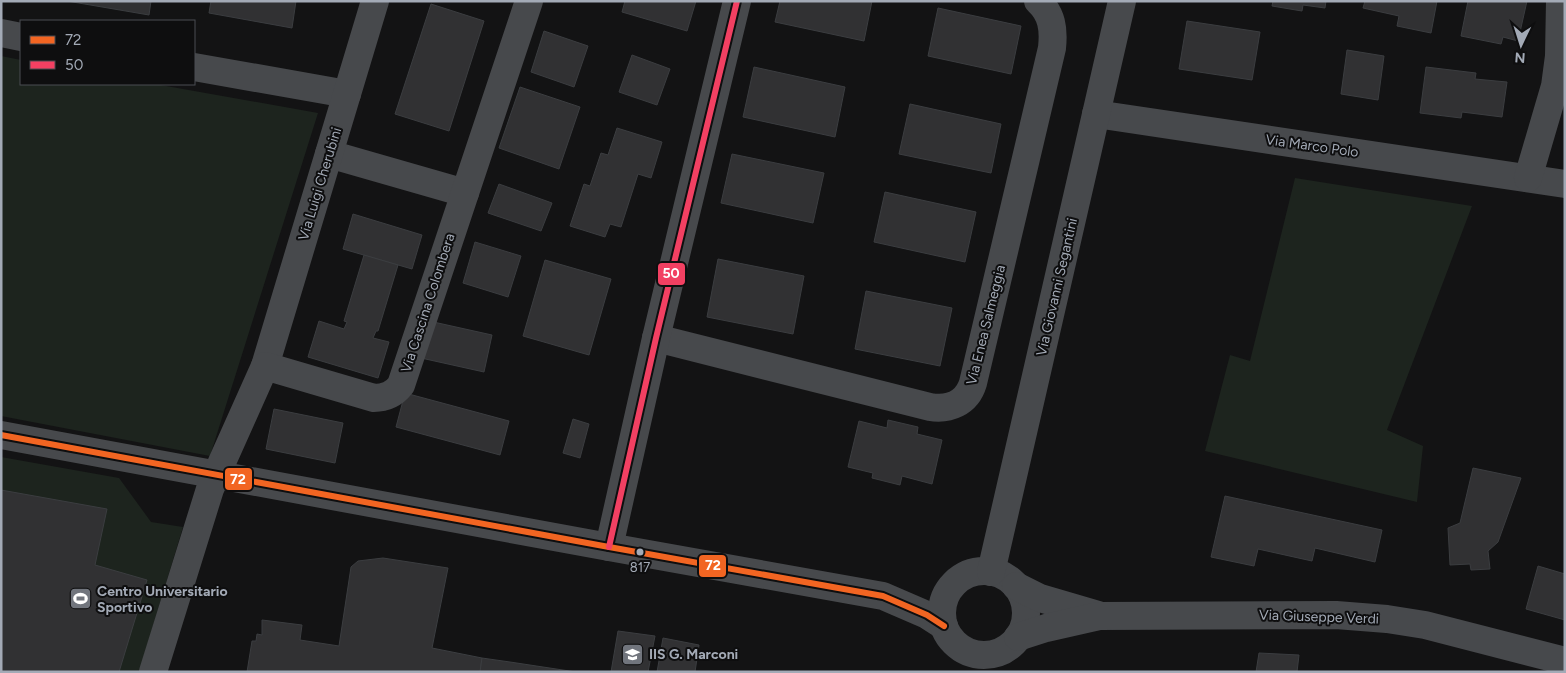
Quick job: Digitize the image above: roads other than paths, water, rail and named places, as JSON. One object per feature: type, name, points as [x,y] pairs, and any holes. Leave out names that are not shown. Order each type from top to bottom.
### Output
[{"type":"street","name":"Via Luigi Cherubini","points":[[265,366],[375,1]]},
{"type":"street","name":"Via Cascina Colombera","points":[[265,366],[374,398],[382,398],[396,391],[403,380],[528,1]]},
{"type":"street","points":[[608,547],[737,1]]},
{"type":"street","name":"Via Enea Salmeggia","points":[[656,338],[930,407],[945,408],[965,398],[973,384],[1052,48],[1053,31],[1050,18],[1038,1]]},
{"type":"street","name":"Via Giovanni Segantini","points":[[991,572],[1122,1]]},
{"type":"street","points":[[1528,178],[1556,86],[1559,56],[1560,1]]},
{"type":"street","points":[[1,34],[20,37]]},
{"type":"street","points":[[195,67],[347,94]]},
{"type":"street","name":"Via Marco Polo","points":[[1096,114],[1565,184]]},
{"type":"street","points":[[329,154],[464,193]]},
{"type":"street","points":[[153,672],[215,475],[265,366]]},
{"type":"street","points":[[1,435],[883,596],[910,594],[951,586]]},
{"type":"street","points":[[976,572],[991,572],[1005,577],[1016,586],[1023,598],[1026,611],[1024,625],[1018,637],[1011,645],[993,654],[983,655],[971,663],[950,638],[944,626],[942,612],[944,598],[951,586],[963,576],[976,572]]},
{"type":"street","name":"Via Giuseppe Verdi","points":[[1016,586],[1040,598],[1099,616]]},
{"type":"street","points":[[883,596],[944,626]]},
{"type":"street","name":"Via Giuseppe Verdi","points":[[1018,637],[1046,628],[1099,616],[1321,614],[1367,617],[1425,625],[1565,661]]},
{"type":"place","name":"817","points":[[640,552]]},
{"type":"place","name":"Centro Universitario Sportivo","points":[[81,599]]},
{"type":"place","name":"IIS G. Marconi","points":[[633,654]]}]
